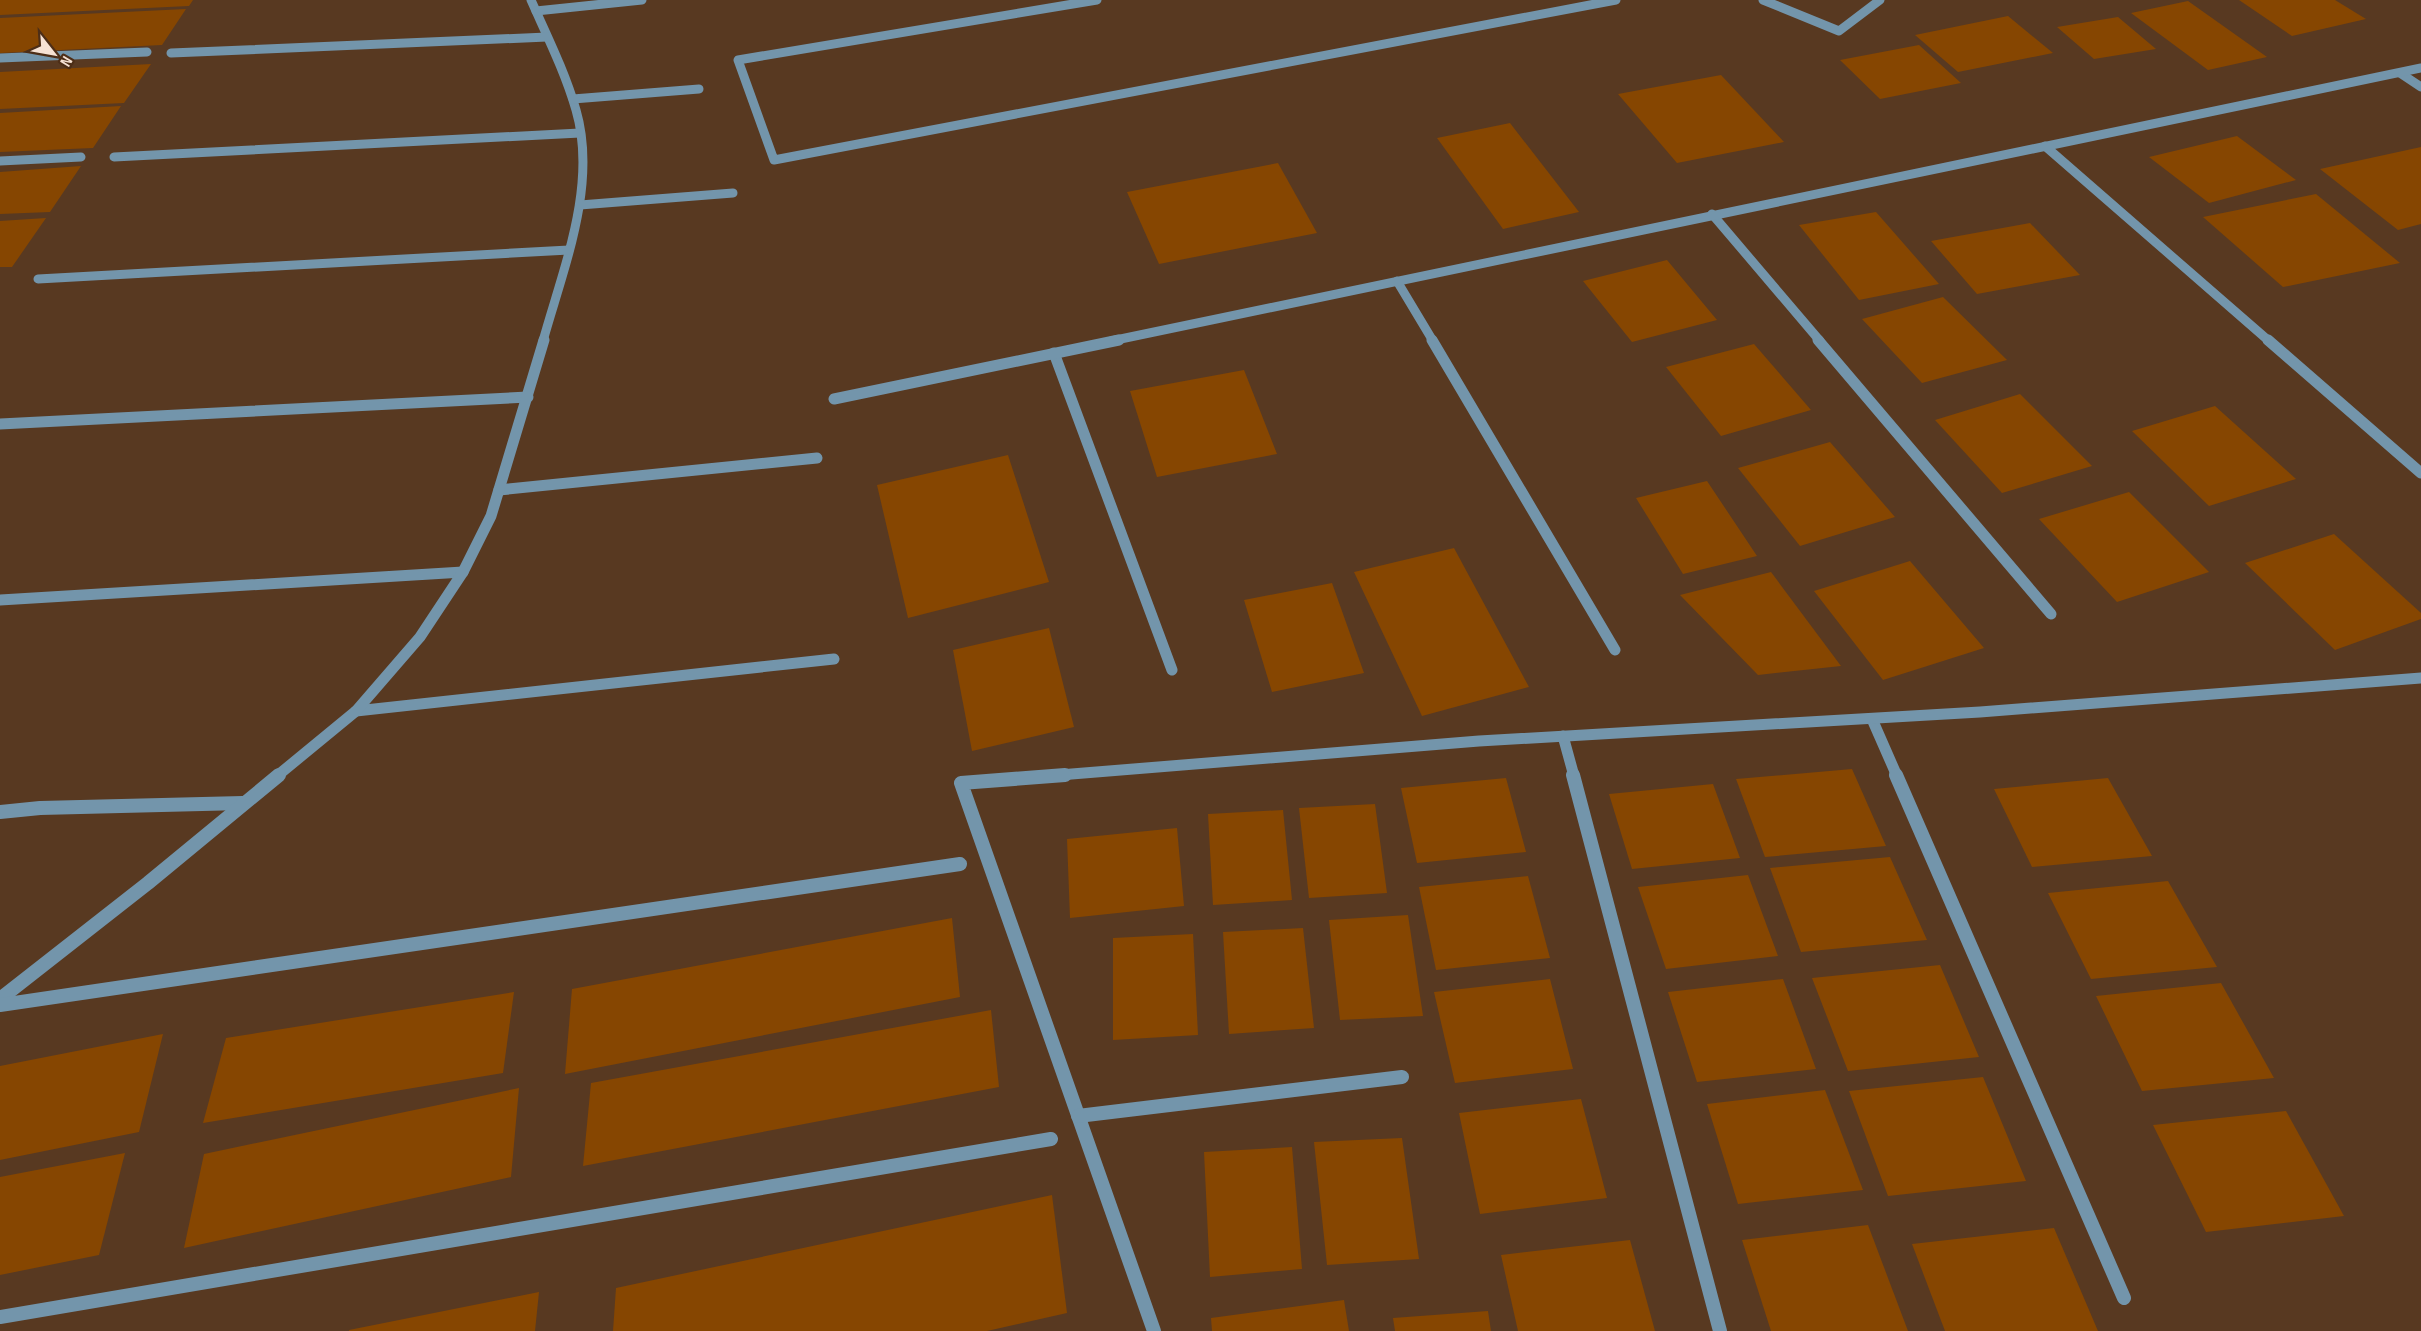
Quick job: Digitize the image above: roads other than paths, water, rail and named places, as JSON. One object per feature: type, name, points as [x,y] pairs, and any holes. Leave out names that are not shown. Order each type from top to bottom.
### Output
[{"type":"street","points":[[0,999],[356,711],[420,637],[463,572],[491,516],[528,397],[580,205],[584,164],[573,99],[531,0]]},
{"type":"street","points":[[536,11],[642,0]]},
{"type":"street","points":[[1097,0],[738,60],[774,160],[1616,0]]},
{"type":"street","points":[[1763,0],[1839,31],[1880,0]]},
{"type":"street","points":[[171,53],[547,37]]},
{"type":"street","points":[[0,58],[147,52]]},
{"type":"street","points":[[834,399],[1712,214],[2421,68]]},
{"type":"street","points":[[2400,73],[2421,87]]},
{"type":"street","points":[[573,99],[699,89]]},
{"type":"street","points":[[114,157],[580,133]]},
{"type":"street","points":[[2045,146],[2421,472]]},
{"type":"street","points":[[0,161],[81,157]]},
{"type":"street","points":[[580,205],[733,193]]},
{"type":"street","points":[[1712,214],[2051,614]]},
{"type":"street","points":[[38,279],[569,250]]},
{"type":"street","points":[[1397,281],[1615,650]]},
{"type":"street","points":[[1054,353],[1172,670]]},
{"type":"street","points":[[0,424],[528,397]]},
{"type":"street","points":[[499,490],[817,458]]},
{"type":"street","points":[[0,600],[463,572]]},
{"type":"street","points":[[356,711],[834,659]]},
{"type":"street","points":[[1154,1331],[961,783],[1563,736],[1872,719],[2421,678]]},
{"type":"street","points":[[1872,719],[2124,1298]]},
{"type":"street","points":[[1563,736],[1720,1331]]},
{"type":"street","points":[[0,812],[40,808],[243,803]]},
{"type":"street","points":[[0,1005],[960,864]]},
{"type":"street","points":[[1078,1116],[1402,1077]]},
{"type":"street","points":[[0,1317],[1051,1138]]}]
